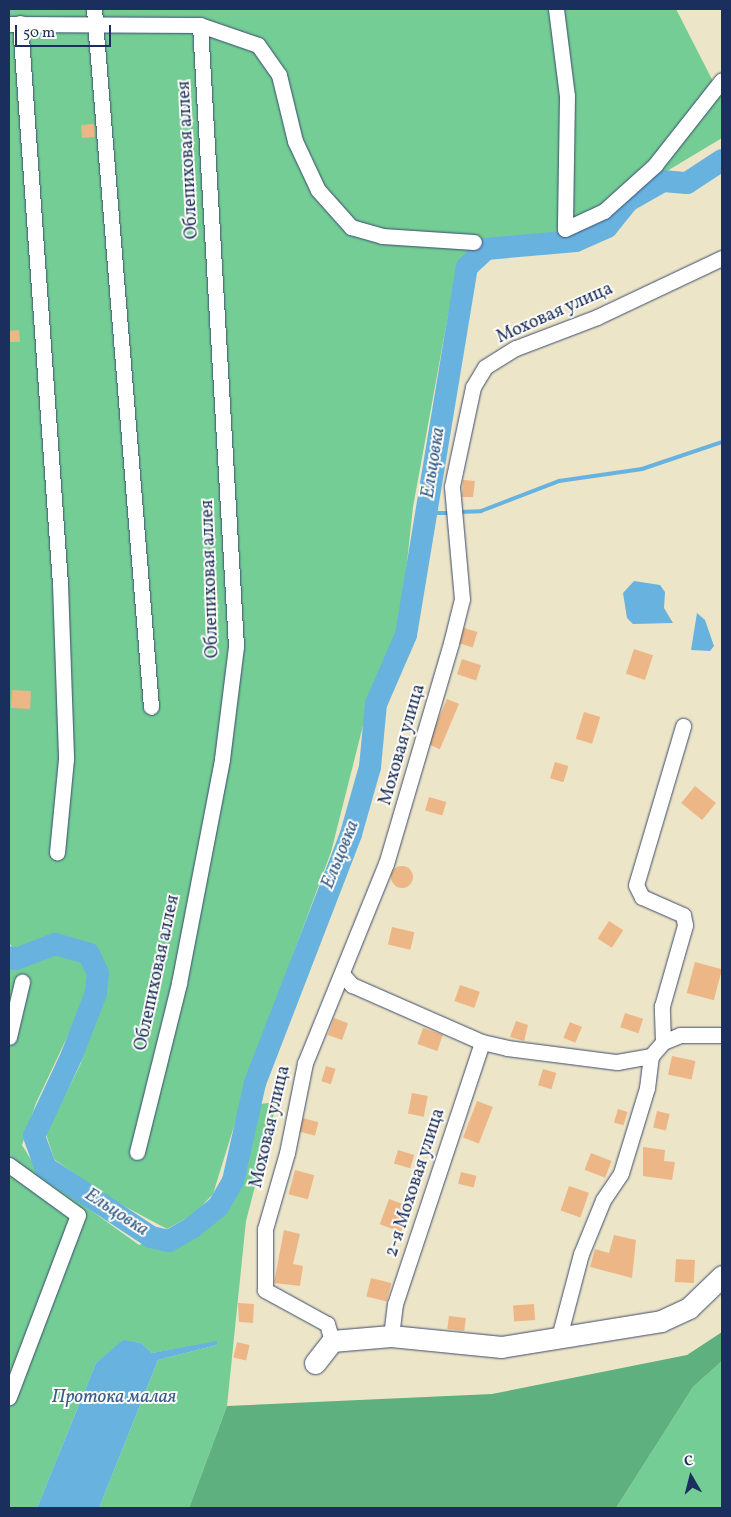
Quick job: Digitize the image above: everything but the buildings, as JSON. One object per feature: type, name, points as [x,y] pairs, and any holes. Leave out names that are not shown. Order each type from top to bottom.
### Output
[{"type":"street","points":[[556,9],[567,96],[565,229],[604,211],[655,165],[722,80]]},
{"type":"street","points":[[94,15],[151,707]]},
{"type":"street","points":[[57,853],[66,759],[60,584],[15,24],[94,15],[200,25],[258,45],[279,75],[294,141],[318,190],[351,227],[382,236],[474,242]]},
{"type":"street","name":"Облепиховая аллея","points":[[137,1152],[179,983],[222,759],[236,646],[200,25]]},
{"type":"street","name":"Моховая улица","points":[[332,1341],[327,1324],[265,1290],[263,1247],[305,1063],[342,974],[402,816],[462,599],[452,486],[473,387],[485,367],[516,348],[597,317],[722,258]]},
{"type":"street","points":[[663,1042],[662,1006],[685,925],[683,915],[642,897],[636,885],[682,726]]},
{"type":"street","points":[[342,974],[352,985],[482,1042],[617,1062],[651,1056]]},
{"type":"street","points":[[9,1037],[22,982]]},
{"type":"street","points":[[559,1337],[581,1254],[603,1200],[621,1173],[647,1088],[651,1056],[663,1042],[700,1032],[722,1035]]},
{"type":"street","name":"2-я Моховая улица","points":[[391,1336],[395,1304],[482,1042]]},
{"type":"street","points":[[9,1165],[78,1215],[9,1397]]},
{"type":"street","points":[[315,1363],[332,1341],[391,1336],[480,1348],[559,1337],[675,1316],[722,1276]]},
{"type":"green space","points":[[9,9],[676,9],[722,99],[722,138],[562,234],[483,242],[457,266],[413,507],[400,626],[371,694],[331,852],[256,1055],[213,1194],[194,1214],[167,1229],[109,1198],[54,1159],[46,1134],[81,1063],[109,972],[91,944],[52,935],[15,950],[9,943]]},
{"type":"green space","points":[[56,953],[84,960],[92,973],[89,991],[36,1103],[22,1145],[39,1173],[139,1245],[188,1225],[231,1180],[260,1104],[277,1102],[246,1221],[227,1406],[189,1508],[99,1508],[158,1360],[217,1345],[217,1342],[152,1353],[141,1343],[123,1341],[96,1363],[37,1508],[9,1508],[9,966],[17,968]]},
{"type":"green space","points":[[722,1332],[722,1361],[693,1387],[616,1508],[189,1508],[227,1406],[492,1394],[687,1355]]},
{"type":"green space","points":[[722,1361],[722,1508],[616,1508],[693,1387]]},
{"type":"water","points":[[634,581],[660,585],[665,592],[664,608],[673,623],[633,624],[627,618],[623,593]]},
{"type":"water","points":[[697,613],[705,620],[714,646],[710,651],[691,650]]},
{"type":"water","name":"Протока малая","points":[[123,1340],[141,1343],[152,1353],[217,1341],[217,1345],[158,1360],[99,1508],[37,1508],[96,1363]]},
{"type":"waterway","name":"Ельцовка","points":[[9,957],[16,959],[55,944],[89,954],[98,973],[96,993],[72,1055],[34,1136],[45,1167],[151,1237],[169,1241],[193,1227],[218,1207],[233,1181],[255,1083],[351,834],[370,767],[376,704],[406,635],[467,267],[486,249],[576,241],[607,227],[628,201],[663,181],[687,183],[722,160]]},
{"type":"waterway","points":[[458,512],[481,511],[559,481],[642,469],[722,442]]},
{"type":"waterway","points":[[424,513],[451,513]]}]
